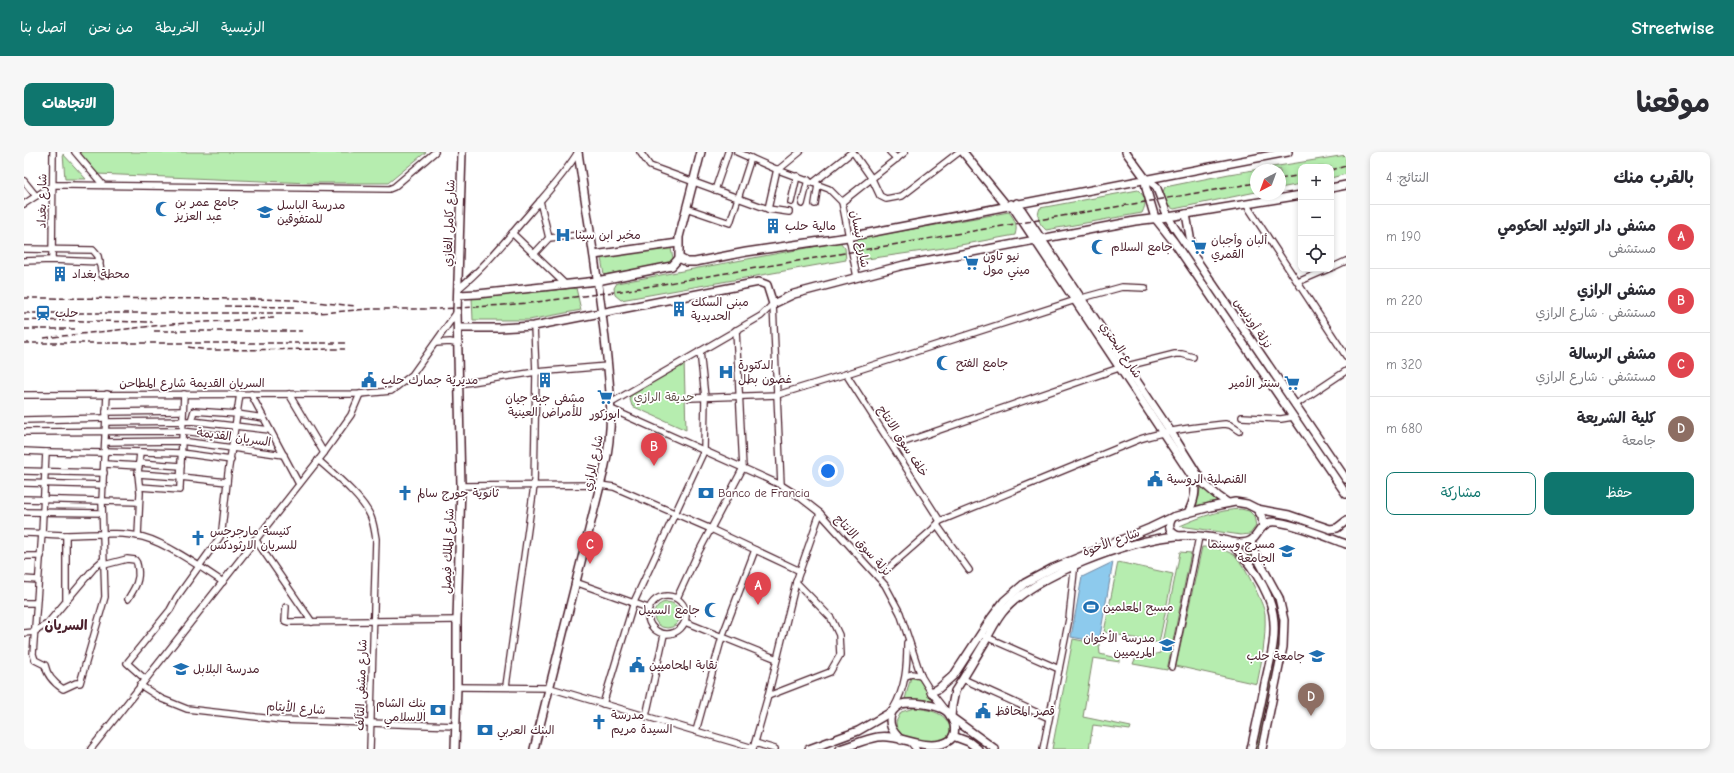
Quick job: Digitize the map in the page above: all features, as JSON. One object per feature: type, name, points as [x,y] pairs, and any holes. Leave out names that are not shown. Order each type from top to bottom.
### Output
[{"type":"main road","name":"شارع كامل الغازي","points":[[458,292],[462,152]]},
{"type":"main road","name":"شارع الرازي","points":[[534,749],[610,446],[611,406],[608,366],[594,255],[578,152]]},
{"type":"main road","points":[[458,292],[478,294],[597,281],[670,267],[677,263],[679,258],[678,243],[701,152]]},
{"type":"main road","name":"شارع البحتري","points":[[963,152],[1011,204],[1040,240],[1074,301],[1123,367]]},
{"type":"main road","name":"نزلة أودنيس","points":[[1126,152],[1145,178],[1156,186],[1168,217],[1346,479]]},
{"type":"main road","points":[[679,258],[687,262],[695,262],[746,252],[848,237],[1145,178],[1288,152]]},
{"type":"main road","points":[[1145,178],[1146,188],[1155,218],[1174,242],[1346,494]]},
{"type":"main road","points":[[1334,188],[1346,186]]},
{"type":"main road","points":[[459,328],[514,328],[534,326],[759,282],[767,285],[773,304],[794,294],[904,266],[1155,218],[1298,195]]},
{"type":"main road","points":[[1186,214],[1188,234],[1194,256]]},
{"type":"main road","points":[[1040,240],[1082,298],[1123,367],[1203,483],[1228,503]]},
{"type":"main road","points":[[594,255],[678,243]]},
{"type":"main road","name":"شارع الملك فيصل","points":[[455,749],[461,486],[458,292]]},
{"type":"main road","points":[[1168,433],[1193,478],[1196,487],[1195,496],[1188,513]]},
{"type":"main road","name":"شارع الأخوة","points":[[931,692],[938,689],[954,675],[1003,612],[1029,589],[1075,563],[1173,517],[1228,503],[1247,504],[1258,509],[1290,515],[1330,529],[1337,528],[1346,521]]},
{"type":"main road","points":[[1258,509],[1262,517],[1263,526]]},
{"type":"main road","points":[[1173,517],[1170,522],[1170,528],[1173,534],[1179,536]]},
{"type":"main road","points":[[1262,749],[1283,647],[1284,620],[1279,598],[1253,550],[1251,541],[1257,536],[1263,526],[1273,522],[1289,524],[1346,544]]},
{"type":"main road","name":"شارع الأخوة","points":[[1075,563],[1139,542],[1159,538],[1179,536],[1220,538],[1227,541],[1241,543],[1251,541]]},
{"type":"main road","points":[[1227,541],[1244,557],[1264,588],[1270,602],[1273,615],[1273,647],[1251,749]]},
{"type":"main road","name":"شارع الأخوة","points":[[951,717],[955,691],[963,679],[984,636]]},
{"type":"main road","points":[[809,749],[858,731],[892,712],[901,704],[912,703],[928,705],[945,710],[951,717],[995,749]]},
{"type":"main road","points":[[892,712],[889,718],[891,728],[901,740]]},
{"type":"main road","points":[[840,749],[880,736],[938,747],[949,742],[953,736],[954,726],[951,717]]},
{"type":"main road","points":[[953,736],[969,742],[978,749]]},
{"type":"street","name":"شارع بغداد","points":[[52,260],[53,152]]},
{"type":"street","points":[[75,152],[103,185]]},
{"type":"street","points":[[24,204],[53,185],[389,189],[394,187],[435,152]]},
{"type":"street","points":[[458,292],[475,275],[540,201],[568,168],[578,152]]},
{"type":"street","points":[[715,190],[728,152]]},
{"type":"street","name":"شارع نيسان","points":[[738,152],[829,189],[842,202],[857,277]]},
{"type":"street","points":[[768,209],[777,169],[800,152]]},
{"type":"street","points":[[802,204],[813,183],[852,152],[872,179],[880,196],[883,198],[899,198],[958,152]]},
{"type":"street","points":[[890,152],[897,159]]},
{"type":"street","points":[[842,202],[905,152]]},
{"type":"street","points":[[642,153],[650,166],[693,181],[736,199],[768,209],[789,212]]},
{"type":"street","points":[[686,208],[730,223],[736,199],[750,158]]},
{"type":"street","points":[[791,202],[797,176]]},
{"type":"street","points":[[24,181],[36,196]]},
{"type":"street","points":[[813,183],[815,204]]},
{"type":"street","points":[[540,201],[549,238]]},
{"type":"street","points":[[1246,204],[1346,356]]},
{"type":"street","points":[[512,233],[566,284]]},
{"type":"street","points":[[534,254],[549,238],[591,234]]},
{"type":"street","points":[[24,250],[93,250],[98,256],[102,275]]},
{"type":"street","points":[[24,261],[52,260],[100,262]]},
{"type":"street","points":[[1334,267],[1346,261]]},
{"type":"street","points":[[1298,282],[1321,272]]},
{"type":"street","points":[[690,398],[739,395],[777,395],[1082,298],[1122,288],[1145,288]]},
{"type":"street","points":[[611,406],[700,351],[761,316],[773,304]]},
{"type":"street","points":[[773,304],[781,485]]},
{"type":"street","points":[[436,343],[458,312]]},
{"type":"street","points":[[506,686],[534,486],[536,372],[534,326]]},
{"type":"street","points":[[677,598],[743,468],[736,330]]},
{"type":"street","points":[[436,343],[450,342],[459,344]]},
{"type":"street","name":"السريان القديمة شارع المطاحن","points":[[24,394],[360,394],[391,391],[412,375],[436,343]]},
{"type":"street","points":[[603,704],[634,602],[704,451],[705,397],[700,351]]},
{"type":"street","points":[[893,446],[1123,367],[1175,354],[1193,357]]},
{"type":"street","points":[[459,384],[536,372],[608,366]]},
{"type":"street","points":[[1295,405],[1346,371]]},
{"type":"street","name":"خلف سوق الانتاج","points":[[846,374],[893,446],[969,570]]},
{"type":"street","points":[[24,451],[46,452],[41,556],[33,654],[35,660],[45,665],[46,672],[63,689],[76,683],[80,683],[105,597],[102,502],[105,464],[107,394]]},
{"type":"street","name":"السريان القديمة","points":[[140,487],[180,489],[184,394]]},
{"type":"street","points":[[145,679],[127,663],[170,610],[177,597],[220,537],[240,394]]},
{"type":"street","name":"السريان القديمة","points":[[251,394],[299,484]]},
{"type":"street","points":[[289,394],[324,453]]},
{"type":"street","points":[[91,749],[324,453],[354,410],[360,394]]},
{"type":"street","name":"نزلة سوق الانتاج","points":[[611,406],[704,451],[781,485],[805,500],[820,513],[878,577],[889,592],[897,606],[921,676],[945,710]]},
{"type":"street","points":[[24,420],[106,417],[183,411]]},
{"type":"street","name":"السريان القديمة","points":[[191,421],[194,411],[237,414],[264,418]]},
{"type":"street","points":[[106,417],[182,421]]},
{"type":"street","points":[[1242,417],[1281,419],[1293,417]]},
{"type":"street","name":"السريان القديمة","points":[[182,421],[270,430]]},
{"type":"street","points":[[878,577],[939,523],[1140,439],[1156,434],[1195,427],[1226,424],[1239,431]]},
{"type":"street","name":"السريان القديمة","points":[[24,432],[182,431],[234,437]]},
{"type":"street","name":"السريان القديمة","points":[[105,442],[182,441],[284,455]]},
{"type":"street","name":"السريان القديمة","points":[[46,452],[181,453],[231,460]]},
{"type":"street","points":[[138,536],[140,487],[138,474],[140,452]]},
{"type":"street","name":"شارع مشفى التآلف","points":[[318,460],[349,488],[372,519],[376,538],[370,749]]},
{"type":"street","points":[[105,464],[181,466]]},
{"type":"street","points":[[24,470],[104,473]]},
{"type":"street","points":[[138,474],[227,482]]},
{"type":"street","points":[[24,483],[104,485]]},
{"type":"street","points":[[461,486],[600,485],[614,487],[711,529],[800,571]]},
{"type":"street","points":[[24,499],[139,502]]},
{"type":"street","points":[[24,512],[102,513]]},
{"type":"street","points":[[753,747],[768,696],[796,582],[820,513]]},
{"type":"street","points":[[24,533],[138,536],[154,541],[199,566],[223,582]]},
{"type":"street","points":[[66,535],[66,601]]},
{"type":"street","points":[[1172,667],[1199,537]]},
{"type":"street","points":[[255,539],[312,622]]},
{"type":"street","points":[[696,731],[722,637],[755,550]]},
{"type":"street","points":[[24,556],[41,556]]},
{"type":"street","points":[[24,632],[34,632],[47,624],[94,568],[104,562],[127,559],[135,560],[137,562],[138,581],[128,599]]},
{"type":"street","points":[[1043,749],[1068,619],[1075,563]]},
{"type":"street","points":[[24,579],[38,580]]},
{"type":"street","points":[[575,582],[648,608]]},
{"type":"street","points":[[768,696],[830,672],[840,655],[838,635],[831,618],[796,582]]},
{"type":"street","points":[[670,596],[677,598],[685,608],[685,622],[682,628],[676,632],[664,634],[656,632],[651,627],[647,615],[648,608],[652,602],[658,598],[670,596]]},
{"type":"street","points":[[24,603],[36,603]]},
{"type":"street","points":[[286,607],[285,621],[374,622]]},
{"type":"street","name":"شارع مشفى التآلف","points":[[374,622],[457,620]]},
{"type":"street","points":[[685,622],[777,659]]},
{"type":"street","points":[[646,716],[664,634]]},
{"type":"street","points":[[892,712],[902,692],[906,676],[907,636]]},
{"type":"street","points":[[984,636],[1059,669]]},
{"type":"street","points":[[906,676],[912,674],[921,676]]},
{"type":"street","points":[[963,679],[1049,718]]},
{"type":"street","name":"شارع الأيتام","points":[[140,685],[162,699],[187,709],[282,720],[456,726]]},
{"type":"street","points":[[457,687],[506,686],[550,688],[753,747],[776,749]]},
{"type":"street","points":[[911,743],[916,749]]},
{"type":"green space","points":[[78,152],[426,152],[388,183],[309,183],[97,174]]},
{"type":"green space","points":[[63,154],[86,179],[65,179]]},
{"type":"green space","points":[[1346,155],[1346,174],[1334,177],[1334,164],[1298,164],[1298,185],[1286,187],[1286,165]]},
{"type":"green space","points":[[1250,171],[1250,193],[1174,209],[1168,206],[1163,192],[1165,187]]},
{"type":"green space","points":[[1138,190],[1143,195],[1145,200],[1145,206],[1142,213],[1046,230],[1039,220],[1038,214],[1040,208]]},
{"type":"green space","points":[[1009,212],[1015,223],[1015,235],[944,248],[860,260],[856,252],[855,247],[857,239]]},
{"type":"green space","points":[[840,242],[845,248],[846,260],[621,300],[615,295],[614,288],[617,283]]},
{"type":"green space","points":[[670,244],[674,262],[604,275],[601,258]]},
{"type":"green space","points":[[576,288],[581,310],[529,320],[473,320],[472,298]]},
{"type":"green space","name":"حديقة الرازي","points":[[684,359],[686,430],[632,406],[629,396]]},
{"type":"green space","points":[[1201,481],[1219,501],[1193,506],[1199,497]]},
{"type":"green space","points":[[1241,509],[1249,511],[1254,516],[1256,526],[1250,534],[1241,535],[1180,526],[1210,514]]},
{"type":"green space","points":[[1202,547],[1210,547],[1226,551],[1234,555],[1247,573],[1261,601],[1265,614],[1265,632],[1257,684],[1176,666]]},
{"type":"green space","points":[[1248,548],[1274,593],[1279,609],[1280,628],[1276,670],[1259,749],[1254,749],[1276,641],[1266,588],[1244,550]]},
{"type":"green space","points":[[1180,552],[1191,553],[1167,670],[1133,664],[1135,659],[1160,653]]},
{"type":"green space","points":[[1118,562],[1173,574],[1159,643],[1104,632]]},
{"type":"green space","points":[[667,602],[676,606],[680,615],[676,624],[667,628],[658,624],[654,615],[658,606]]},
{"type":"green space","points":[[1073,639],[1099,644],[1100,654],[1120,659],[1120,662],[1093,658],[1083,717],[1131,727],[1130,730],[1093,725],[1089,749],[1052,749]]},
{"type":"green space","points":[[911,677],[918,678],[934,702],[905,699]]},
{"type":"green space","points":[[914,708],[935,712],[945,718],[950,729],[950,737],[937,742],[922,742],[908,738],[897,730],[896,722],[901,712]]},
{"type":"water","name":"مسبح المعلمين","points":[[1113,562],[1099,642],[1071,637],[1082,577]]},
{"type":"railway","points":[[1334,169],[1346,166]]},
{"type":"railway","points":[[1286,178],[1298,176]]},
{"type":"railway","points":[[24,313],[319,313],[370,309],[438,309],[529,303],[621,291],[1250,184]]},
{"type":"railway","points":[[24,298],[254,299],[294,300],[356,306]]},
{"type":"railway","points":[[225,306],[296,307]]},
{"type":"railway","points":[[44,338],[172,324],[274,318]]},
{"type":"railway","points":[[24,320],[152,322]]},
{"type":"railway","points":[[24,329],[78,329]]},
{"type":"railway","points":[[154,331],[302,331]]},
{"type":"railway","points":[[24,343],[346,343]]},
{"type":"railway","points":[[188,347],[207,350],[345,349]]},
{"type":"place","name":"جامع عمر بن عبد العزيز","points":[[163,209]]},
{"type":"place","name":"مدرسة الباسل للمتفوقين","points":[[265,212]]},
{"type":"place","name":"مالية حلب","points":[[773,226]]},
{"type":"place","name":"مخبر ابن سينا","points":[[563,235]]},
{"type":"place","name":"جامع السلام","points":[[1099,247]]},
{"type":"place","name":"ألبان وأجبان القمري","points":[[1199,247]]},
{"type":"place","name":"نيو تاون ميني مول","points":[[971,263]]},
{"type":"place","name":"محطة بغداد","points":[[60,274]]},
{"type":"place","name":"مبنى السكك الحديدية","points":[[679,309]]},
{"type":"place","name":"حلب","points":[[43,313]]},
{"type":"place","name":"جامع الفتح","points":[[944,363]]},
{"type":"place","name":"الدكتورة غصون بطل","points":[[726,372]]},
{"type":"place","name":"مديرية جمارك حلب","points":[[369,380]]},
{"type":"place","name":"مشفى جبه جيان للأمراض العينية","points":[[545,380]]},
{"type":"place","name":"سنتر الأمير","points":[[1292,383]]},
{"type":"place","name":"ابوزكور","points":[[605,397]]},
{"type":"place","name":"مشفى الرازي","points":[[654,466]]},
{"type":"place","name":"القنصلية الروسية","points":[[1155,479]]},
{"type":"place","name":"ثانوية جورج سالم","points":[[405,493]]},
{"type":"place","name":"Banco de Francia","points":[[706,493]]},
{"type":"place","name":"كنيسة مارجرجس للسريان الارثودكس","points":[[198,538]]},
{"type":"place","name":"مسرح وسينما الجامعة","points":[[1287,551]]},
{"type":"place","name":"مشفى الرسالة","points":[[590,564]]},
{"type":"place","name":"مشفى دار التوليد الحكومي","points":[[758,605]]},
{"type":"place","name":"مسبح المعلمين","points":[[1091,607]]},
{"type":"place","name":"جامع السبيل","points":[[712,610]]},
{"type":"place","name":"مدرسة الأخوان المريميين","points":[[1167,645]]},
{"type":"place","name":"جامعة حلب","points":[[1317,656]]},
{"type":"place","name":"نقابة المحاميين","points":[[637,665]]},
{"type":"place","name":"مدرسة البلابل","points":[[181,669]]},
{"type":"place","name":"بنك الشام الاسلامي","points":[[438,710]]},
{"type":"place","name":"قصر المحافظ","points":[[983,711]]},
{"type":"place","name":"كلية الشريعة","points":[[1311,716]]},
{"type":"place","name":"مدرسة السيدة مريم","points":[[599,722]]},
{"type":"place","name":"البنك العربي","points":[[485,730]]},
{"type":"district","name":"السريان","points":[[66,625]]}]
